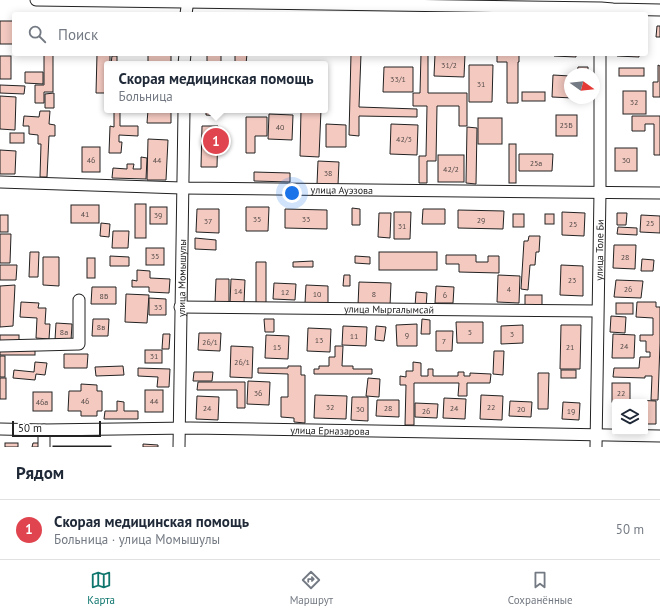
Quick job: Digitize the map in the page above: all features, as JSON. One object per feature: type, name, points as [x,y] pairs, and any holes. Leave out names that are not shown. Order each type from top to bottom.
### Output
[{"type":"street","points":[[36,0],[601,7],[613,9],[660,10]]},
{"type":"street","points":[[186,12],[188,1]]},
{"type":"street","name":"улица Толе Би","points":[[596,447],[600,192],[600,56]]},
{"type":"street","name":"улица Момышулы","points":[[179,447],[184,113]]},
{"type":"street","name":"улица Ауэзова","points":[[0,182],[182,188],[660,193]]},
{"type":"street","points":[[0,346],[79,344],[79,300]]},
{"type":"street","name":"улица Мыргалымсай","points":[[180,307],[597,311]]},
{"type":"street","name":"улица Ерназарова","points":[[0,429],[44,430],[179,428],[660,436]]},
{"type":"street","points":[[44,430],[44,447]]},
{"type":"building","points":[[0,21],[12,21],[12,44],[0,44]]},
{"type":"building","points":[[657,26],[660,26],[660,37],[656,37]]},
{"type":"building","points":[[0,56],[11,56],[11,79],[0,79]]},
{"type":"building","points":[[44,56],[53,56],[53,92],[44,92],[44,103],[35,103],[35,85],[44,85]]},
{"type":"building","points":[[97,56],[110,56],[110,61],[104,61],[104,93],[96,93]]},
{"type":"building","points":[[112,56],[117,56],[117,61],[111,61]]},
{"type":"building","points":[[148,56],[171,56],[171,61],[148,61]]},
{"type":"building","points":[[207,56],[221,56],[221,61],[207,61]]},
{"type":"building","points":[[235,56],[247,56],[246,61],[235,61]]},
{"type":"building","points":[[351,56],[361,56],[359,107],[417,109],[417,117],[359,116],[359,136],[349,135]]},
{"type":"building","points":[[421,56],[428,56],[428,93],[467,93],[467,126],[459,126],[459,106],[437,106],[436,161],[427,161],[427,183],[419,183],[419,156],[426,156],[427,106],[413,106],[413,93],[420,93]]},
{"type":"building","points":[[435,56],[465,56],[464,77],[434,76]]},
{"type":"building","points":[[497,56],[519,56],[518,103],[507,103],[507,62],[497,62]]},
{"type":"building","points":[[554,56],[576,56],[576,57]]},
{"type":"building","points":[[617,56],[639,56],[639,57]]},
{"type":"building","points":[[469,65],[493,65],[492,102],[469,102]]},
{"type":"building","points":[[658,65],[660,66],[660,97],[653,97],[653,82],[658,82]]},
{"type":"building","points":[[384,67],[413,67],[413,92],[383,92]]},
{"type":"building","points":[[578,67],[588,67],[588,68]]},
{"type":"building","points":[[619,68],[644,68],[644,76],[619,76]]},
{"type":"building","points":[[25,72],[43,72],[43,84],[25,83]]},
{"type":"building","points":[[553,75],[564,76],[564,98],[552,97]]},
{"type":"building","points":[[0,85],[25,86],[24,94],[0,93]]},
{"type":"building","points":[[623,91],[646,91],[646,114],[623,114]]},
{"type":"building","points":[[522,92],[545,92],[545,101],[522,101]]},
{"type":"building","points":[[54,93],[54,108],[45,108],[45,94]]},
{"type":"building","points":[[0,96],[16,97],[15,130],[0,129]]},
{"type":"building","points":[[40,111],[50,111],[49,124],[55,125],[55,136],[49,136],[47,177],[40,177],[41,144],[38,144],[38,135],[29,134],[29,126],[23,126],[24,116],[39,117]]},
{"type":"building","points":[[114,113],[120,113],[120,126],[138,126],[138,136],[119,135],[119,142],[122,142],[121,153],[109,153],[110,126],[114,127]]},
{"type":"building","points":[[148,113],[171,113],[171,123],[147,123]]},
{"type":"building","points":[[206,113],[219,113],[219,116],[206,115]]},
{"type":"building","points":[[301,113],[321,113],[319,157],[300,156]]},
{"type":"building","points":[[269,114],[293,115],[292,140],[268,139]]},
{"type":"building","points":[[556,115],[577,115],[577,136],[556,136]]},
{"type":"building","points":[[632,116],[660,116],[660,155],[654,155],[654,124],[645,124],[645,131],[632,131]]},
{"type":"building","points":[[246,117],[267,117],[267,136],[255,136],[255,153],[246,153]]},
{"type":"building","points":[[478,118],[502,118],[502,144],[478,144]]},
{"type":"building","points":[[326,124],[346,125],[346,147],[326,147]]},
{"type":"building","points":[[391,124],[418,125],[417,155],[390,154]]},
{"type":"building","points":[[202,126],[218,126],[217,167],[201,167]]},
{"type":"building","points":[[467,127],[477,128],[476,184],[466,183]]},
{"type":"building","points":[[10,133],[24,133],[24,143],[10,143]]},
{"type":"building","points":[[148,139],[168,140],[166,180],[147,180]]},
{"type":"building","points":[[509,144],[516,144],[516,183],[509,183]]},
{"type":"building","points":[[82,147],[100,147],[100,172],[82,172]]},
{"type":"building","points":[[615,148],[637,148],[637,171],[615,171]]},
{"type":"building","points":[[0,150],[16,151],[15,174],[0,174]]},
{"type":"building","points":[[519,154],[553,154],[552,171],[519,171]]},
{"type":"building","points":[[438,155],[464,155],[464,182],[438,182]]},
{"type":"building","points":[[141,157],[147,158],[146,179],[112,178],[113,168],[127,169],[127,164],[134,164],[133,169],[141,169]]},
{"type":"building","points":[[318,161],[339,162],[338,185],[317,184]]},
{"type":"building","points":[[254,172],[290,173],[290,182],[254,181]]},
{"type":"building","points":[[135,204],[146,204],[146,238],[135,238]]},
{"type":"building","points":[[71,205],[99,205],[99,223],[71,223]]},
{"type":"building","points":[[150,207],[167,207],[167,224],[150,224]]},
{"type":"building","points":[[246,207],[269,207],[268,231],[246,231]]},
{"type":"building","points":[[352,208],[360,209],[360,225],[352,225]]},
{"type":"building","points":[[197,209],[219,209],[219,233],[196,232]]},
{"type":"building","points":[[285,209],[327,210],[327,229],[285,228]]},
{"type":"building","points":[[423,209],[445,209],[445,224],[422,224]]},
{"type":"building","points":[[458,210],[504,211],[503,229],[458,228]]},
{"type":"building","points":[[394,212],[411,212],[410,239],[394,239]]},
{"type":"building","points":[[562,212],[585,213],[584,236],[562,235]]},
{"type":"building","points":[[379,213],[391,213],[390,238],[378,237]]},
{"type":"building","points":[[617,213],[627,213],[626,225],[617,225]]},
{"type":"building","points":[[513,214],[524,214],[524,227],[513,227]]},
{"type":"building","points":[[545,214],[554,214],[554,224],[545,224]]},
{"type":"building","points":[[0,215],[8,215],[8,232],[0,232]]},
{"type":"building","points":[[641,215],[660,216],[660,233],[640,232]]},
{"type":"building","points":[[101,223],[110,224],[109,237],[100,236]]},
{"type":"building","points":[[618,227],[637,228],[637,235],[617,234]]},
{"type":"building","points":[[113,231],[129,231],[128,248],[112,248]]},
{"type":"building","points":[[0,234],[11,234],[10,263],[0,263]]},
{"type":"building","points":[[529,236],[540,236],[539,252],[536,252],[535,265],[530,265],[528,290],[521,289],[524,241],[528,241]]},
{"type":"building","points":[[195,238],[216,240],[216,250],[195,249]]},
{"type":"building","points":[[614,245],[636,245],[635,269],[613,268]]},
{"type":"building","points":[[146,248],[164,248],[164,265],[146,265]]},
{"type":"building","points":[[30,252],[39,252],[38,277],[29,277]]},
{"type":"building","points":[[379,252],[437,252],[437,270],[379,270]]},
{"type":"building","points":[[446,255],[476,255],[476,262],[488,262],[488,256],[499,256],[499,273],[459,272],[459,264],[446,264]]},
{"type":"building","points":[[110,256],[129,257],[129,266],[110,266]]},
{"type":"building","points":[[355,256],[370,257],[370,264],[355,263]]},
{"type":"building","points":[[43,257],[59,257],[59,286],[43,285]]},
{"type":"building","points":[[87,258],[95,258],[95,278],[87,278]]},
{"type":"building","points":[[642,259],[654,260],[653,271],[641,271]]},
{"type":"building","points":[[313,261],[313,267],[293,267],[293,262]]},
{"type":"building","points":[[256,262],[266,262],[266,307],[256,308]]},
{"type":"building","points":[[0,265],[17,265],[16,280],[0,280]]},
{"type":"building","points":[[561,265],[583,266],[583,296],[560,295]]},
{"type":"building","points":[[137,270],[150,271],[150,278],[170,279],[169,293],[149,292],[149,287],[132,287],[132,280],[137,281]]},
{"type":"building","points":[[344,275],[350,275],[350,286],[343,286]]},
{"type":"building","points":[[498,275],[520,276],[519,303],[497,302]]},
{"type":"building","points":[[216,279],[229,279],[229,303],[215,303]]},
{"type":"building","points":[[231,279],[245,280],[244,303],[230,303]]},
{"type":"building","points":[[616,280],[643,281],[641,298],[614,297]]},
{"type":"building","points":[[359,282],[391,283],[390,306],[358,305]]},
{"type":"building","points":[[274,283],[296,284],[295,300],[273,299]]},
{"type":"building","points":[[15,285],[13,326],[0,327],[0,286]]},
{"type":"building","points":[[306,285],[328,286],[328,303],[305,303]]},
{"type":"building","points":[[436,286],[454,287],[453,303],[435,303]]},
{"type":"building","points":[[92,287],[116,287],[116,304],[91,304]]},
{"type":"building","points":[[416,292],[427,293],[426,308],[415,307]]},
{"type":"building","points":[[126,294],[149,295],[147,323],[125,322]]},
{"type":"building","points":[[525,295],[542,295],[542,310],[525,310]]},
{"type":"building","points":[[149,298],[166,299],[166,315],[149,315]]},
{"type":"building","points":[[21,302],[39,303],[38,308],[46,308],[45,324],[50,324],[49,339],[36,338],[37,318],[20,317]]},
{"type":"building","points":[[637,302],[656,302],[656,307],[660,307],[658,400],[651,400],[652,376],[645,376],[645,378],[613,377],[614,368],[639,368],[640,357],[650,357],[650,352],[646,352],[646,341],[640,341],[640,335],[653,335],[653,318],[636,317]]},
{"type":"building","points":[[616,303],[633,303],[633,314],[616,314]]},
{"type":"building","points":[[611,316],[626,317],[625,333],[610,332]]},
{"type":"building","points":[[93,319],[109,319],[108,336],[92,336]]},
{"type":"building","points":[[264,319],[274,319],[274,332],[265,332]]},
{"type":"building","points":[[422,319],[430,320],[430,334],[421,334]]},
{"type":"building","points":[[456,322],[483,322],[483,343],[457,343]]},
{"type":"building","points":[[56,323],[72,324],[71,341],[55,340]]},
{"type":"building","points":[[417,324],[417,346],[397,346],[396,325]]},
{"type":"building","points":[[523,325],[523,343],[501,344],[501,326]]},
{"type":"building","points":[[561,325],[581,325],[580,369],[560,369]]},
{"type":"building","points":[[343,326],[367,327],[366,346],[342,345]]},
{"type":"building","points":[[376,326],[386,327],[384,341],[375,340]]},
{"type":"building","points":[[308,328],[331,329],[330,352],[307,351]]},
{"type":"building","points":[[436,331],[453,331],[452,351],[436,351]]},
{"type":"building","points":[[199,333],[221,333],[220,351],[198,350]]},
{"type":"building","points":[[163,334],[170,334],[169,349],[162,349]]},
{"type":"building","points":[[613,334],[635,335],[634,358],[612,358]]},
{"type":"building","points":[[0,335],[19,335],[19,342],[0,342]]},
{"type":"building","points":[[266,335],[289,336],[288,359],[265,358]]},
{"type":"building","points":[[231,346],[253,347],[252,378],[230,377]]},
{"type":"building","points":[[335,346],[343,346],[342,366],[353,366],[353,369],[372,369],[372,374],[314,374],[314,369],[319,369],[319,366],[329,366],[329,357],[335,357]]},
{"type":"building","points":[[0,349],[35,349],[35,355],[0,355]]},
{"type":"building","points":[[145,350],[162,350],[162,363],[145,363]]},
{"type":"building","points":[[494,351],[504,351],[503,375],[493,374]]},
{"type":"building","points":[[64,354],[88,354],[87,368],[64,368]]},
{"type":"building","points":[[0,356],[5,356],[5,377],[0,377]]},
{"type":"building","points":[[35,362],[47,363],[45,375],[36,374],[35,380],[13,378],[14,370],[34,372]]},
{"type":"building","points":[[413,362],[421,363],[421,376],[428,376],[428,369],[433,369],[433,376],[458,376],[458,372],[464,372],[464,376],[470,376],[470,373],[491,374],[490,383],[467,383],[467,396],[458,396],[459,383],[414,383],[414,425],[405,425],[406,385],[400,385],[400,376],[406,377],[406,371],[413,371]]},
{"type":"building","points":[[123,366],[124,375],[96,376],[95,367]]},
{"type":"building","points":[[288,366],[301,366],[301,375],[305,375],[305,423],[294,422],[294,418],[281,417],[281,397],[288,397],[288,374],[258,373],[258,368],[288,368]]},
{"type":"building","points":[[138,368],[170,369],[169,387],[157,387],[158,377],[138,376]]},
{"type":"building","points":[[561,370],[576,370],[576,378],[561,378]]},
{"type":"building","points":[[194,372],[213,372],[212,381],[193,381]]},
{"type":"building","points":[[538,373],[549,373],[548,409],[538,409]]},
{"type":"building","points":[[0,378],[6,378],[6,399],[0,399]]},
{"type":"building","points":[[368,378],[380,379],[379,397],[366,396]]},
{"type":"building","points":[[248,381],[270,382],[269,405],[247,404]]},
{"type":"building","points":[[198,382],[245,382],[245,408],[237,408],[237,390],[197,390]]},
{"type":"building","points":[[612,383],[630,383],[630,399],[612,399]]},
{"type":"building","points":[[81,384],[97,385],[97,391],[102,391],[102,411],[97,411],[97,416],[81,416],[81,411],[68,411],[69,391],[81,391]]},
{"type":"building","points":[[145,390],[163,390],[163,412],[145,412]]},
{"type":"building","points":[[33,392],[52,392],[52,411],[33,411]]},
{"type":"building","points":[[315,395],[347,396],[346,419],[314,418]]},
{"type":"building","points":[[481,395],[503,396],[502,420],[480,419]]},
{"type":"building","points":[[197,396],[219,397],[218,420],[196,419]]},
{"type":"building","points":[[352,397],[368,397],[368,421],[351,420]]},
{"type":"building","points":[[444,398],[466,399],[465,419],[443,418]]},
{"type":"building","points":[[377,400],[399,400],[399,417],[376,416]]},
{"type":"building","points":[[117,401],[124,402],[124,411],[138,411],[138,419],[104,419],[105,411],[117,411]]},
{"type":"building","points":[[510,401],[532,402],[531,417],[509,416]]},
{"type":"building","points":[[648,401],[656,401],[656,424],[648,424]]},
{"type":"building","points":[[563,402],[580,403],[579,420],[562,419]]},
{"type":"building","points":[[415,403],[438,404],[437,418],[415,417]]},
{"type":"building","points":[[5,443],[18,443],[18,447],[5,447]]},
{"type":"building","points":[[33,443],[42,443],[41,447],[32,447]]},
{"type":"building","points":[[143,444],[158,445],[158,447],[143,447]]},
{"type":"building","points":[[111,446],[111,447],[53,447]]},
{"type":"place","name":"Скорая медицинская помощь","points":[[216,141]]}]
